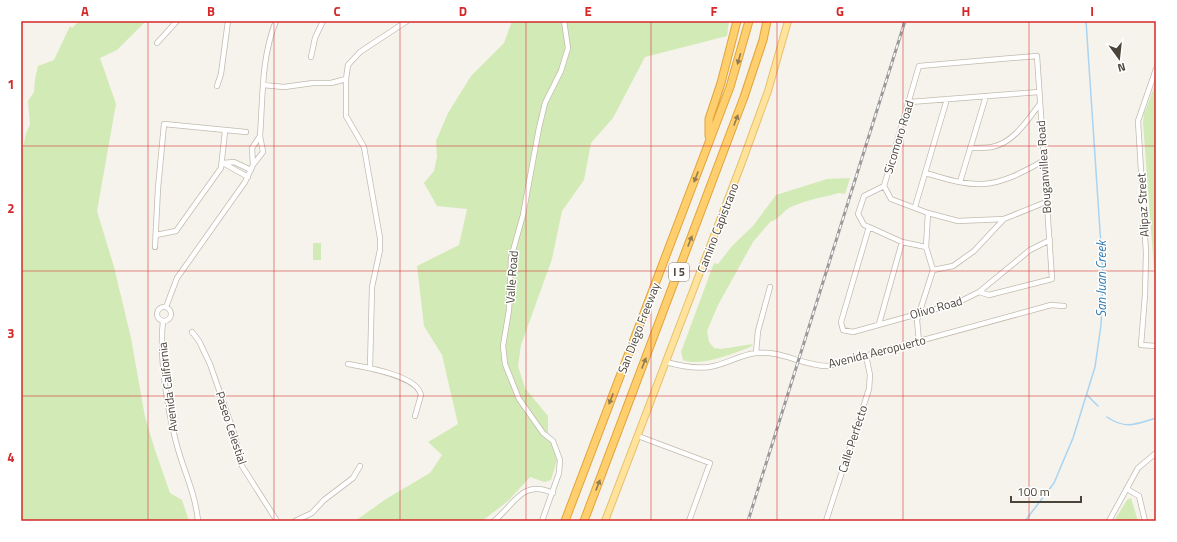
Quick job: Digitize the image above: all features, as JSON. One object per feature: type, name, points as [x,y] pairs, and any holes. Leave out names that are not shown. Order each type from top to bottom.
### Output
[{"type":"highway","points":[[709,140],[709,119],[721,83],[737,21]]},
{"type":"highway","name":"San Diego Freeway","points":[[565,521],[730,87],[749,21]]},
{"type":"highway","name":"San Diego Freeway","points":[[584,521],[744,97],[763,40],[767,21]]},
{"type":"main road","name":"Camino Capistrano","points":[[605,521],[768,90],[788,21]]},
{"type":"street","points":[[157,43],[177,21]]},
{"type":"street","points":[[217,86],[221,74],[228,21]]},
{"type":"street","name":"Avenida California","points":[[198,521],[193,491],[176,442],[171,421],[164,369],[163,321],[158,316],[158,313],[162,308],[166,307],[177,278],[248,177],[253,165],[263,152],[260,136],[267,50],[276,21]]},
{"type":"street","points":[[311,57],[315,38],[323,21]]},
{"type":"street","points":[[370,368],[372,287],[380,250],[380,238],[364,147],[346,116],[346,79],[348,65],[360,52],[407,21]]},
{"type":"street","name":"Valle Road","points":[[542,521],[559,473],[560,460],[553,441],[543,433],[519,399],[505,364],[503,346],[509,310],[511,258],[523,215],[539,128],[545,103],[561,71],[568,48],[564,21]]},
{"type":"street","name":"Bouganvillea Road","points":[[920,66],[1037,56],[1039,104],[1052,278]]},
{"type":"street","name":"Sicomoro Road","points":[[869,227],[864,224],[858,214],[864,196],[884,186],[920,66]]},
{"type":"street","name":"Alipaz Street","points":[[1156,69],[1138,120],[1146,253],[1145,295],[1141,345],[1156,346]]},
{"type":"street","points":[[264,85],[284,87],[313,83],[331,83],[346,79]]},
{"type":"street","points":[[910,102],[1039,92]]},
{"type":"street","points":[[960,182],[986,96]]},
{"type":"street","points":[[915,207],[947,99]]},
{"type":"street","points":[[970,148],[993,147],[1009,139],[1024,125],[1039,104]]},
{"type":"street","points":[[155,247],[158,188],[164,124],[246,132]]},
{"type":"street","points":[[156,235],[176,231],[221,168],[225,131]]},
{"type":"street","name":"Avenida California","points":[[253,165],[251,151],[260,136]]},
{"type":"street","points":[[925,173],[960,182],[984,184],[1016,176],[1043,161]]},
{"type":"street","points":[[222,163],[234,162],[251,170]]},
{"type":"street","points":[[222,163],[248,177]]},
{"type":"street","points":[[884,186],[891,199],[928,213],[958,221],[1004,219],[1046,202]]},
{"type":"street","points":[[919,342],[917,320],[933,270],[926,247],[928,213]]},
{"type":"street","points":[[933,270],[953,266],[974,251],[1004,219]]},
{"type":"street","points":[[869,227],[902,242],[926,247]]},
{"type":"street","name":"Olivo Road","points":[[869,227],[841,322],[843,330],[853,332],[957,303],[979,292],[989,295],[1052,278]]},
{"type":"street","points":[[979,292],[1030,250],[1050,240]]},
{"type":"street","points":[[879,324],[902,242]]},
{"type":"street","points":[[756,353],[758,331],[770,287]]},
{"type":"street","name":"Avenida Aeropuerto","points":[[666,362],[687,367],[710,367],[756,353],[777,354],[818,366],[828,366],[1051,306],[1064,306]]},
{"type":"street","name":"Avenida California","points":[[163,321],[166,321],[171,317],[171,311],[166,307]]},
{"type":"street","name":"Paseo Celestial","points":[[192,332],[210,364],[234,433],[242,466],[277,521]]},
{"type":"street","name":"Calle Perfecto","points":[[826,521],[869,389],[870,375],[866,356]]},
{"type":"street","points":[[348,364],[395,374],[420,391],[420,401],[415,416]]},
{"type":"street","points":[[638,436],[710,463],[689,521]]},
{"type":"street","points":[[1109,521],[1138,468],[1156,453]]},
{"type":"street","points":[[295,521],[312,513],[324,500],[353,478],[360,466]]},
{"type":"street","points":[[494,521],[522,494],[530,489],[540,488],[553,493]]},
{"type":"street","points":[[1127,489],[1139,496],[1145,521]]},
{"type":"green space","points":[[76,21],[146,21],[117,50],[100,58],[116,104],[97,211],[114,267],[131,338],[145,417],[170,493],[182,500],[189,521],[21,521],[21,220],[23,216],[21,156],[26,133],[30,125],[28,101],[34,92],[38,66],[54,60],[70,26],[72,28],[77,23]]},
{"type":"green space","points":[[512,21],[729,21],[727,36],[645,57],[613,118],[591,143],[584,180],[562,211],[552,259],[521,345],[518,366],[525,388],[548,416],[548,434],[557,460],[551,480],[544,482],[530,477],[508,501],[482,521],[355,521],[386,499],[430,473],[442,455],[428,442],[458,424],[442,355],[424,326],[417,266],[459,245],[467,209],[437,206],[424,183],[434,171],[437,157],[436,141],[448,113],[471,76],[504,43]]},
{"type":"green space","points":[[1156,82],[1155,282],[1143,123],[1144,114]]},
{"type":"green space","points":[[850,178],[845,194],[839,193],[790,207],[770,222],[753,242],[718,305],[707,331],[709,342],[714,348],[721,349],[753,344],[750,347],[716,359],[699,362],[683,360],[681,352],[714,263],[718,264],[732,246],[753,226],[776,195],[827,179]]},
{"type":"green space","points":[[313,243],[321,243],[321,260],[313,260]]},
{"type":"green space","points":[[1131,498],[1138,521],[1114,521],[1127,500]]},
{"type":"waterway","name":"San Juan Creek","points":[[1025,521],[1054,483],[1073,438],[1095,367],[1101,325],[1103,276],[1086,21]]},
{"type":"waterway","points":[[1087,395],[1098,406]]},
{"type":"waterway","points":[[1107,417],[1126,425],[1137,424],[1156,418]]},
{"type":"railway","points":[[748,521],[905,21]]}]
